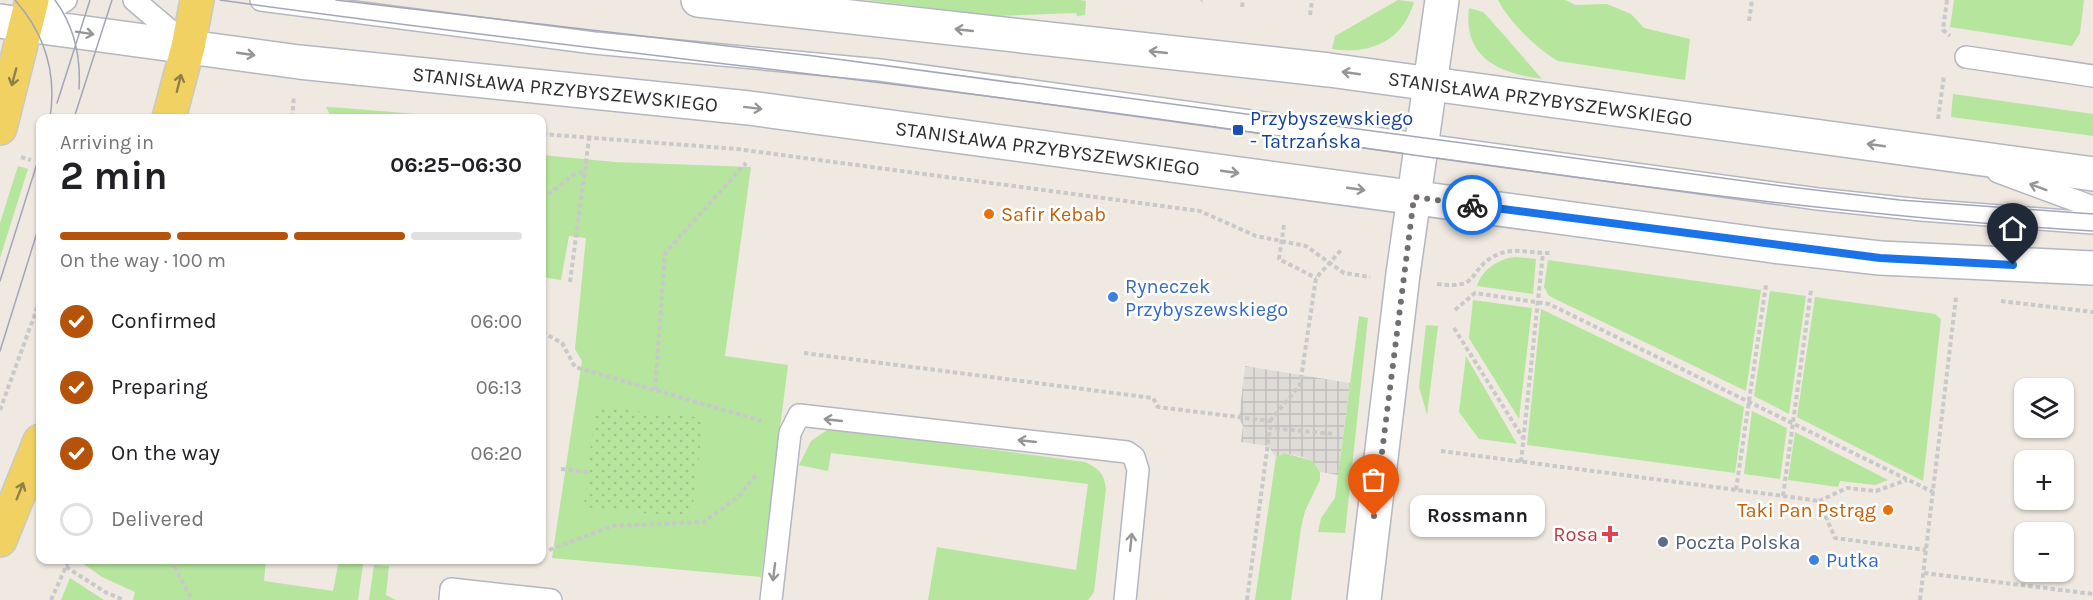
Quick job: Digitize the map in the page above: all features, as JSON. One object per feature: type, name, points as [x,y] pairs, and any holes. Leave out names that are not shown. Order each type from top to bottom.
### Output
[{"type":"main road","points":[[170,114],[188,47],[197,0]]},
{"type":"main road","name":"STANISŁAWA PRZYBYSZEWSKIEGO","points":[[698,0],[1430,84],[2093,174]]},
{"type":"main road","points":[[1364,600],[1414,197],[1442,0]]},
{"type":"main road","name":"STANISŁAWA PRZYBYSZEWSKIEGO","points":[[20,15],[188,47],[331,65],[749,108],[1880,258],[2093,268]]},
{"type":"main road","points":[[0,128],[20,15]]},
{"type":"main road","points":[[0,540],[36,451]]},
{"type":"lane","points":[[20,15],[66,0]]},
{"type":"lane","points":[[134,0],[188,47]]},
{"type":"lane","points":[[261,0],[594,43],[880,70],[1818,200],[2093,223]]},
{"type":"lane","points":[[1966,57],[2093,76]]},
{"type":"lane","points":[[1934,153],[1985,167],[2093,207]]},
{"type":"lane","points":[[771,600],[791,431],[798,416],[1127,452],[1137,462],[1138,470],[1125,600]]},
{"type":"lane","points":[[450,600],[452,589],[551,600]]},
{"type":"path","points":[[1242,7],[1243,0]]},
{"type":"path","points":[[1310,15],[1312,0]]},
{"type":"path","points":[[1749,21],[1752,0]]},
{"type":"path","points":[[292,114],[293,104]]},
{"type":"path","points":[[546,134],[590,139],[683,143],[737,149],[1200,211],[1256,236],[1306,246],[1344,273],[1375,278]]},
{"type":"path","points":[[570,282],[590,139]]},
{"type":"path","points":[[21,157],[31,160]]},
{"type":"path","points":[[655,390],[665,253],[746,163]]},
{"type":"path","points":[[546,196],[573,175],[586,171]]},
{"type":"path","points":[[1284,225],[1279,259],[1316,278]]},
{"type":"path","points":[[1521,462],[1544,246]]},
{"type":"path","points":[[1247,600],[1270,421],[1300,386],[1316,278],[1342,249]]},
{"type":"path","points":[[1736,490],[1766,285]]},
{"type":"path","points":[[1783,496],[1811,290]]},
{"type":"path","points":[[1455,310],[1474,293],[1549,304],[1933,492]]},
{"type":"path","points":[[1920,600],[1956,297]]},
{"type":"path","points":[[0,410],[36,311]]},
{"type":"path","points":[[1454,328],[1524,438]]},
{"type":"path","points":[[546,334],[562,343],[575,367],[791,431],[738,497],[704,522],[612,526],[549,550]]},
{"type":"path","points":[[804,352],[1153,398],[1158,407],[1270,421]]},
{"type":"path","points":[[1270,428],[1335,434]]},
{"type":"path","points":[[1441,451],[1819,501],[1847,488],[1876,491],[1908,480]]},
{"type":"path","points":[[561,469],[588,472]]},
{"type":"path","points":[[1819,501],[1835,538],[1926,550]]},
{"type":"path","points":[[51,600],[67,564]]},
{"type":"path","points":[[173,564],[192,600]]},
{"type":"path","points":[[66,567],[107,593],[124,600]]},
{"type":"path","points":[[1924,573],[2093,594]]},
{"type":"green space","points":[[867,0],[1086,1],[1085,15],[1077,16],[1076,13],[995,16]]},
{"type":"green space","points":[[1398,0],[1414,2],[1402,27],[1393,36],[1372,47],[1359,50],[1332,49],[1335,36]]},
{"type":"green space","points":[[1498,0],[1565,0],[1576,5],[1607,4],[1631,14],[1644,28],[1690,39],[1685,80],[1558,61],[1524,34]]},
{"type":"green space","points":[[1954,0],[2084,0],[2080,33],[2072,46],[1950,27]]},
{"type":"green space","points":[[1469,8],[1483,12],[1542,79],[1512,73],[1488,60],[1478,51],[1472,40]]},
{"type":"green space","points":[[1953,94],[2093,114],[2093,136],[1951,117]]},
{"type":"green space","points":[[326,107],[415,114],[330,114]]},
{"type":"green space","points":[[546,155],[615,162],[751,167],[725,356],[788,365],[761,577],[552,558],[582,361],[575,349],[586,238],[569,236],[561,280],[546,278]]},
{"type":"green space","points":[[18,166],[28,169],[0,258],[0,223]]},
{"type":"green space","points":[[1516,257],[1536,259],[1533,294],[1477,286],[1483,274],[1492,265]]},
{"type":"green space","points":[[1548,260],[1761,290],[1746,391],[1549,296],[1544,287]]},
{"type":"green space","points":[[1770,291],[1806,296],[1789,414],[1754,396]]},
{"type":"green space","points":[[1815,297],[1935,314],[1941,319],[1923,481],[1797,417]]},
{"type":"green space","points":[[1473,300],[1532,308],[1519,419],[1469,338]]},
{"type":"green space","points":[[1541,309],[1744,407],[1735,473],[1527,445]]},
{"type":"green space","points":[[1359,316],[1368,318],[1345,533],[1318,532],[1321,518],[1335,498]]},
{"type":"green space","points":[[1426,325],[1438,326],[1427,415],[1419,387]]},
{"type":"green space","points":[[1466,356],[1517,444],[1479,439],[1459,412]]},
{"type":"green space","points":[[595,407],[704,418],[691,518],[584,507]]},
{"type":"green space","points":[[1752,411],[1787,428],[1780,479],[1744,474]]},
{"type":"green space","points":[[830,428],[1085,462],[1094,467],[1102,475],[1106,489],[1094,592],[1088,600],[928,600],[937,547],[1076,570],[1088,484],[831,453],[828,471],[799,465],[811,441]]},
{"type":"green space","points":[[1795,432],[1888,480],[1875,485],[1840,481],[1838,487],[1788,480]]},
{"type":"green space","points":[[1284,453],[1313,461],[1320,472],[1320,480],[1305,511],[1291,600],[1255,600],[1276,457]]},
{"type":"green space","points":[[84,564],[266,564],[264,581],[333,591],[338,564],[363,564],[358,600],[133,600],[135,592],[102,577]]},
{"type":"green space","points":[[374,565],[389,566],[386,595],[396,600],[369,600]]},
{"type":"green space","points":[[70,578],[104,600],[61,600]]},
{"type":"shaded area","points":[[1245,366],[1350,383],[1338,475],[1320,472],[1313,461],[1303,457],[1285,453],[1276,457],[1268,446],[1241,442],[1243,426],[1239,419]]},
{"type":"tram line","points":[[15,0],[34,26],[46,55],[52,85],[50,114]]},
{"type":"tram line","points":[[55,0],[62,10],[75,43],[79,66],[79,89]]},
{"type":"tram line","points":[[57,103],[90,0]]},
{"type":"tram line","points":[[75,114],[112,0]]},
{"type":"tram line","points":[[220,0],[443,30],[1002,98],[1602,181],[1847,210],[2093,231]]},
{"type":"tram line","points":[[336,0],[814,56],[1790,187],[1900,200],[2093,214]]},
{"type":"tram line","points":[[0,281],[36,167]]},
{"type":"tram line","points":[[0,351],[36,236]]},
{"type":"way so far","points":[[1374,516],[1414,197],[1472,205]]},
{"type":"place","name":"Przybyszewskiego - Tatrzańska","points":[[1238,130]]},
{"type":"place","name":"Safir Kebab","points":[[989,214]]},
{"type":"place","name":"Ryneczek Przybyszewskiego","points":[[1113,297]]},
{"type":"place","name":"Taki Pan Pstrąg","points":[[1888,510]]},
{"type":"place","name":"Rossmann","points":[[1374,516]]},
{"type":"place","name":"Rosa","points":[[1610,534]]},
{"type":"place","name":"Poczta Polska","points":[[1663,542]]},
{"type":"place","name":"Putka","points":[[1814,560]]},
{"type":"route","points":[[1472,205],[1773,246],[1880,258],[2013,265]]}]
